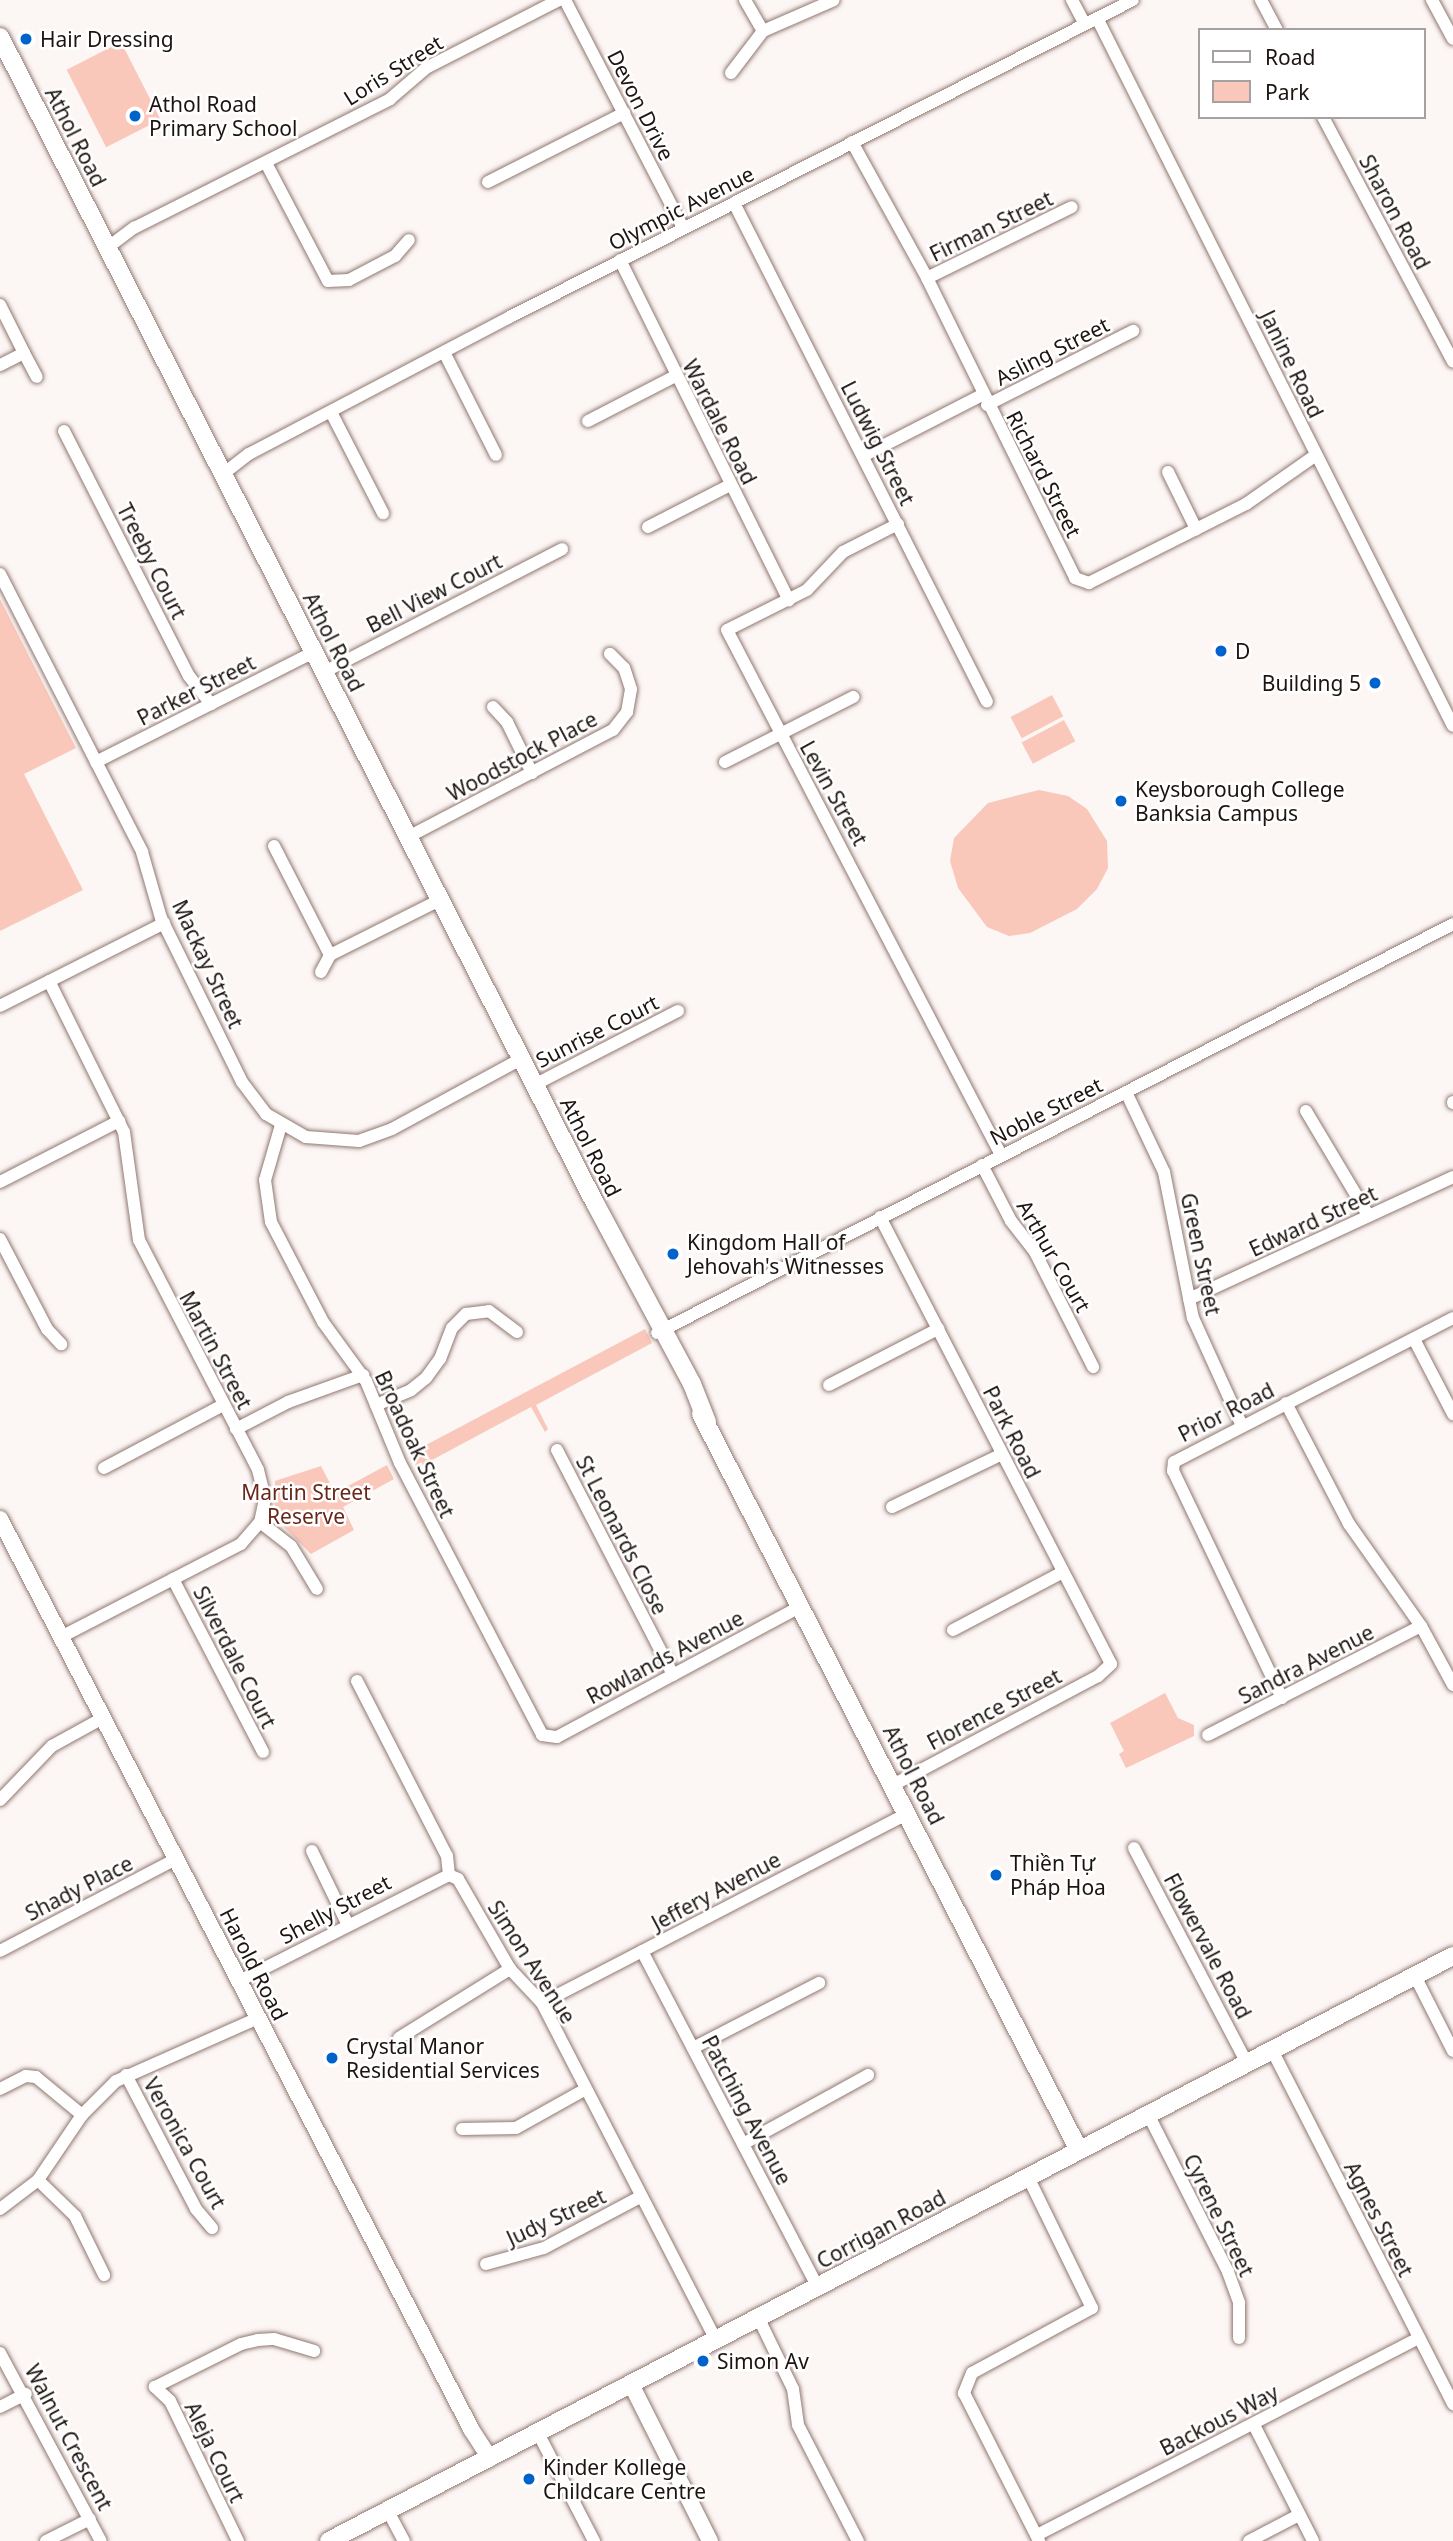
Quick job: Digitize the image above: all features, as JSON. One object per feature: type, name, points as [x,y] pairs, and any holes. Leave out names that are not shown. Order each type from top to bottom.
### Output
[{"type":"main road","name":"Athol Road","points":[[0,37],[1079,2150]]},
{"type":"main road","name":"Corrigan Road","points":[[329,2541],[1453,1956]]},
{"type":"street","name":"Loris Street","points":[[104,243],[390,99],[426,68],[559,0]]},
{"type":"street","name":"Devon Drive","points":[[565,0],[683,228]]},
{"type":"street","points":[[745,0],[763,32]]},
{"type":"street","points":[[731,73],[763,32],[834,0]]},
{"type":"street","points":[[1072,0],[1084,24]]},
{"type":"street","name":"Olympic Avenue","points":[[220,469],[445,354],[620,260],[1133,0]]},
{"type":"street","points":[[1261,0],[1276,28]]},
{"type":"street","points":[[1432,0],[1453,39]]},
{"type":"street","name":"Janine Road","points":[[1097,18],[1453,726]]},
{"type":"street","points":[[488,182],[624,113]]},
{"type":"street","name":"Sharon Road","points":[[1324,119],[1453,362]]},
{"type":"street","name":"Richard Street","points":[[852,142],[926,278],[1075,578],[1089,583],[1246,504],[1315,455]]},
{"type":"street","points":[[266,163],[328,281],[349,280],[395,256],[409,240]]},
{"type":"street","name":"Ludwig Street","points":[[734,203],[987,702]]},
{"type":"street","name":"Firman Street","points":[[926,278],[1072,207]]},
{"type":"street","name":"Wardale Road","points":[[620,260],[675,376],[789,600]]},
{"type":"street","points":[[0,305],[37,377]]},
{"type":"street","name":"Asling Street","points":[[863,456],[1133,331]]},
{"type":"street","points":[[0,365],[24,353]]},
{"type":"street","points":[[445,354],[496,455]]},
{"type":"street","points":[[588,421],[675,376]]},
{"type":"street","points":[[331,412],[383,513]]},
{"type":"street","name":"Treeby Court","points":[[64,431],[189,676],[211,704]]},
{"type":"street","points":[[1168,472],[1196,529]]},
{"type":"street","points":[[648,527],[730,485]]},
{"type":"street","name":"Levin Street","points":[[898,524],[843,552],[807,590],[727,630],[781,736],[874,904],[1001,1155]]},
{"type":"street","name":"Bell View Court","points":[[324,672],[562,549]]},
{"type":"street","name":"Mackay Street","points":[[0,574],[146,862],[164,923],[247,1091],[281,1125],[329,1142],[371,1138],[521,1059]]},
{"type":"street","name":"Parker Street","points":[[96,762],[314,652]]},
{"type":"street","name":"Woodstock Place","points":[[408,837],[607,734],[623,719],[631,689],[624,668],[610,654]]},
{"type":"street","points":[[725,762],[781,736],[853,697]]},
{"type":"street","points":[[493,707],[507,722],[532,773]]},
{"type":"street","points":[[274,846],[330,955]]},
{"type":"street","points":[[321,972],[330,955],[440,900]]},
{"type":"street","points":[[0,1006],[164,923]]},
{"type":"street","name":"Noble Street","points":[[660,1331],[1453,923]]},
{"type":"street","name":"Martin Street","points":[[49,981],[120,1121],[128,1151],[132,1213],[139,1240],[263,1483],[260,1522]]},
{"type":"street","name":"Sunrise Court","points":[[534,1085],[678,1011]]},
{"type":"street","name":"Green Street","points":[[1126,1092],[1164,1172],[1189,1299],[1201,1337],[1241,1424]]},
{"type":"street","points":[[1306,1111],[1368,1215]]},
{"type":"street","points":[[0,1182],[120,1121]]},
{"type":"street","name":"Broadoak Street","points":[[281,1125],[264,1180],[271,1222],[323,1322],[363,1375],[406,1475],[538,1731],[546,1738]]},
{"type":"street","name":"Arthur Court","points":[[982,1165],[1011,1221],[1034,1252],[1093,1367]]},
{"type":"street","name":"Edward Street","points":[[1189,1299],[1453,1177]]},
{"type":"street","name":"Park Road","points":[[880,1217],[1061,1573],[1111,1664]]},
{"type":"street","points":[[0,1239],[47,1329],[61,1344]]},
{"type":"street","points":[[376,1405],[411,1390],[426,1378],[440,1359],[456,1322],[466,1314],[489,1311],[517,1332]]},
{"type":"street","name":"Prior Road","points":[[1282,1698],[1172,1471],[1182,1455],[1453,1318]]},
{"type":"street","points":[[829,1385],[938,1329]]},
{"type":"street","points":[[1414,1339],[1453,1414]]},
{"type":"street","points":[[236,1429],[295,1399],[363,1375]]},
{"type":"street","points":[[1286,1403],[1349,1524],[1421,1626],[1453,1685]]},
{"type":"street","points":[[104,1468],[223,1405]]},
{"type":"street","name":"St Leonards Close","points":[[557,1450],[673,1675]]},
{"type":"street","points":[[892,1507],[1002,1454]]},
{"type":"street","name":"Harold Road","points":[[0,1519],[486,2460]]},
{"type":"street","points":[[61,1637],[241,1544],[260,1522],[291,1546],[317,1589]]},
{"type":"street","points":[[953,1630],[1061,1573]]},
{"type":"street","name":"Silverdale Court","points":[[173,1579],[263,1752]]},
{"type":"street","name":"Rowlands Avenue","points":[[546,1738],[557,1737],[801,1606]]},
{"type":"street","name":"Sandra Avenue","points":[[1208,1735],[1421,1626]]},
{"type":"street","name":"Florence Street","points":[[893,1785],[1098,1676],[1111,1664]]},
{"type":"street","name":"Simon Avenue","points":[[357,1681],[447,1856],[449,1875],[458,1879],[510,1969],[542,2003],[716,2340]]},
{"type":"street","points":[[0,1800],[52,1746],[103,1718]]},
{"type":"street","name":"Jeffery Avenue","points":[[542,2003],[908,1813]]},
{"type":"street","name":"Flowervale Road","points":[[1134,1847],[1247,2063]]},
{"type":"street","points":[[312,1851],[347,1923]]},
{"type":"street","name":"Shady Place","points":[[0,1951],[176,1859]]},
{"type":"street","name":"Shelly Street","points":[[239,1981],[347,1923],[449,1875]]},
{"type":"street","name":"Patching Avenue","points":[[642,1951],[818,2287]]},
{"type":"street","points":[[399,2038],[510,1969]]},
{"type":"street","points":[[1415,1976],[1453,2051]]},
{"type":"street","points":[[693,2048],[819,1983]]},
{"type":"street","points":[[0,2210],[38,2180],[82,2115],[126,2075],[203,2046],[258,2018]]},
{"type":"street","name":"Agnes Street","points":[[1272,2050],[1453,2404]]},
{"type":"street","name":"Veronica Court","points":[[126,2075],[196,2209],[212,2228]]},
{"type":"street","points":[[743,2144],[868,2075]]},
{"type":"street","points":[[0,2089],[26,2076],[36,2077],[82,2115]]},
{"type":"street","points":[[463,2129],[516,2129],[586,2089]]},
{"type":"street","name":"Cyrene Street","points":[[1147,2114],[1228,2272],[1239,2303],[1239,2337]]},
{"type":"street","points":[[1028,2177],[1092,2308]]},
{"type":"street","points":[[38,2180],[75,2216],[104,2275]]},
{"type":"street","name":"Judy Street","points":[[486,2264],[544,2248],[640,2197]]},
{"type":"street","points":[[1038,2538],[968,2406],[965,2381],[984,2365],[1092,2308],[1105,2311]]},
{"type":"street","points":[[759,2319],[793,2389],[798,2426],[858,2541]]},
{"type":"street","name":"Backous Way","points":[[1038,2538],[1418,2338]]},
{"type":"street","name":"Aleja Court","points":[[238,2541],[170,2401],[155,2387],[241,2344],[258,2340],[274,2339],[314,2351]]},
{"type":"street","name":"Walnut Crescent","points":[[0,2353],[26,2394],[101,2541]]},
{"type":"street","points":[[631,2384],[710,2541]]},
{"type":"street","points":[[0,2407],[26,2394]]},
{"type":"street","points":[[1254,2425],[1312,2541]]},
{"type":"street","points":[[538,2433],[594,2541]]},
{"type":"street","points":[[388,2511],[404,2541]]},
{"type":"street","points":[[1249,2541],[1299,2515]]},
{"type":"street","points":[[47,2541],[90,2519]]},
{"type":"green space","points":[[121,42],[160,120],[106,147],[67,70]]},
{"type":"green space","points":[[0,599],[76,748],[24,774],[83,890],[0,931]]},
{"type":"green space","points":[[1052,695],[1063,716],[1022,738],[1011,717]]},
{"type":"green space","points":[[1064,720],[1075,741],[1033,764],[1022,743]]},
{"type":"green space","points":[[1039,790],[1068,796],[1087,809],[1107,841],[1108,868],[1097,889],[1077,909],[1030,933],[1009,936],[987,927],[958,888],[950,861],[954,838],[988,803]]},
{"type":"green space","points":[[645,1329],[652,1343],[536,1405],[548,1429],[545,1432],[531,1407],[417,1468],[409,1454]]},
{"type":"green space","name":"Martin Street Reserve","points":[[387,1465],[394,1479],[343,1507],[354,1530],[311,1554],[275,1518],[275,1481],[321,1466],[335,1493]]},
{"type":"green space","points":[[1165,1693],[1178,1718],[1194,1725],[1194,1736],[1126,1768],[1119,1754],[1124,1751],[1110,1723]]},
{"type":"place","name":"Hair Dressing","points":[[26,39]]},
{"type":"place","name":"Athol Road Primary School","points":[[135,116]]},
{"type":"place","name":"D","points":[[1221,651]]},
{"type":"place","name":"Building 5","points":[[1375,683]]},
{"type":"place","name":"Keysborough College Banksia Campus","points":[[1121,801]]},
{"type":"place","name":"Kingdom Hall of Jehovah's Witnesses","points":[[673,1254]]},
{"type":"place","name":"Thiền Tự Pháp Hoa","points":[[996,1875]]},
{"type":"place","name":"Crystal Manor Residential Services","points":[[332,2058]]},
{"type":"place","name":"Simon Av","points":[[703,2361]]},
{"type":"place","name":"Kinder Kollege Childcare Centre","points":[[529,2479]]}]
